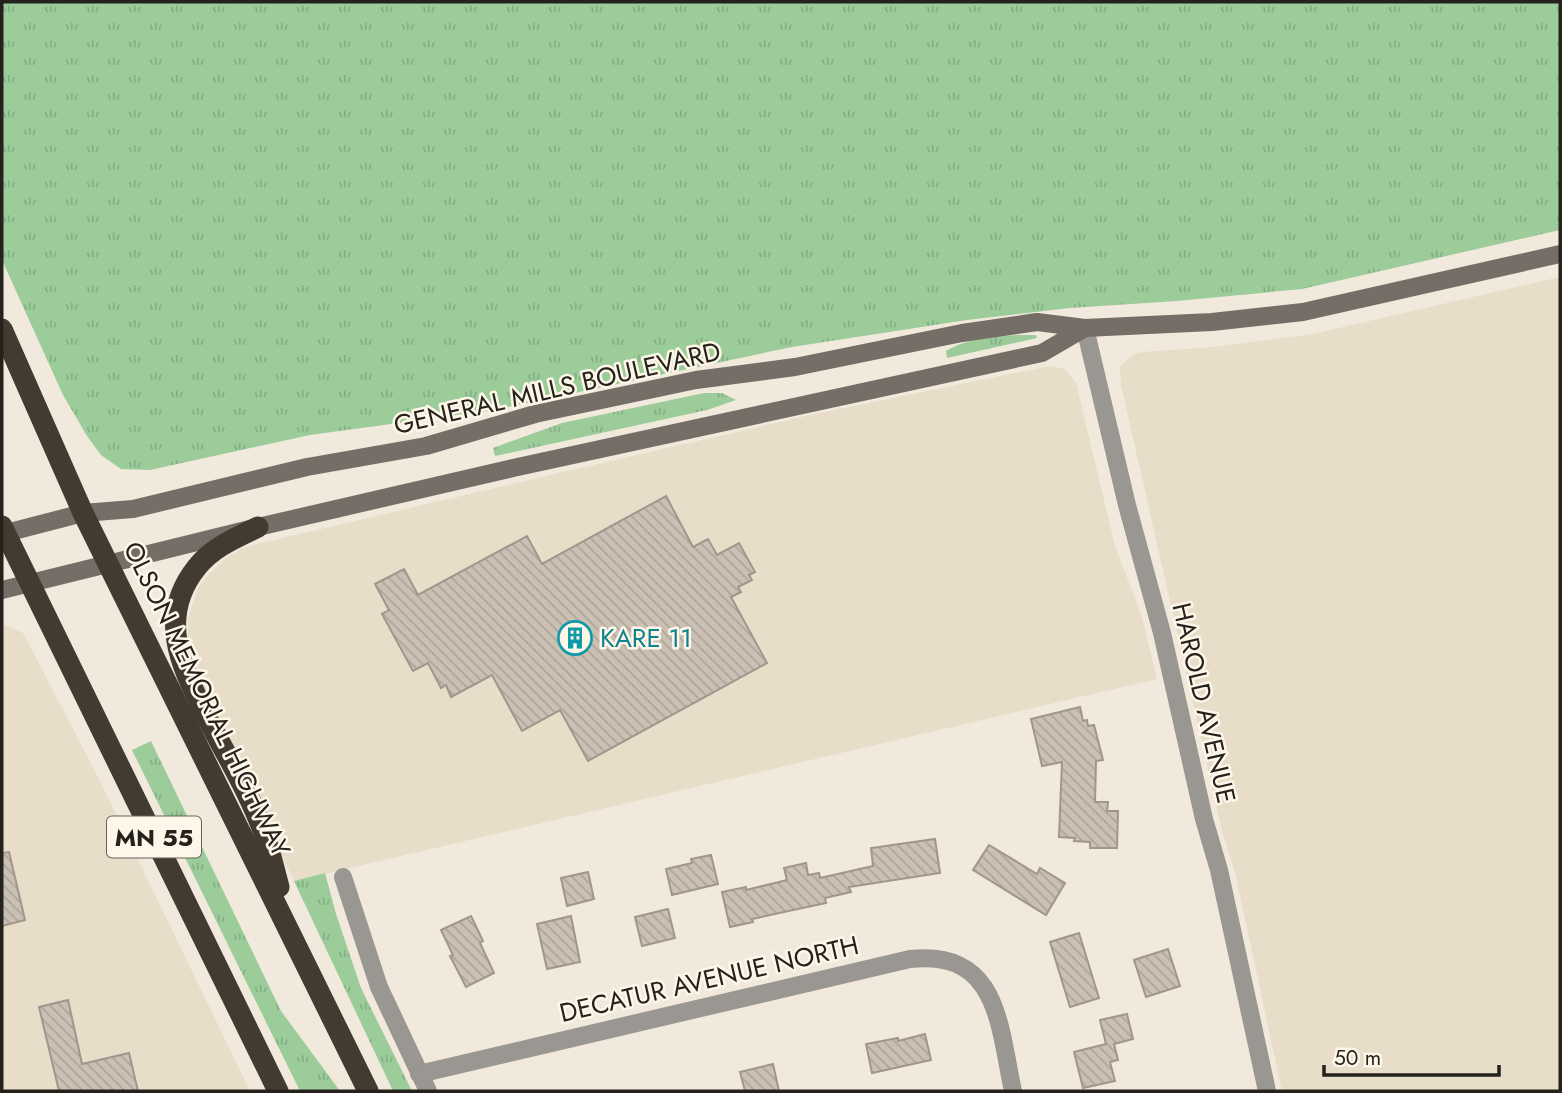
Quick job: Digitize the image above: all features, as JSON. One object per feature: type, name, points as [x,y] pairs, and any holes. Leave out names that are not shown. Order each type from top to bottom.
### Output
[{"type":"highway","name":"OLSON MEMORIAL HIGHWAY","points":[[2,330],[83,513],[368,1091]]},
{"type":"highway","points":[[258,527],[214,550],[197,567],[178,602],[175,635],[184,672],[264,831],[291,933]]},
{"type":"highway","name":"MN 55","points":[[3,531],[278,1091]]},
{"type":"street","name":"GENERAL MILLS BOULEVARD","points":[[3,531],[83,513],[133,509],[307,467],[426,446],[535,414],[696,380],[795,367],[998,327],[1037,322],[1085,328],[1212,322],[1303,312],[1560,254]]},
{"type":"street","name":"GENERAL MILLS BOULEVARD","points":[[2,590],[258,527],[1042,353],[1085,328]]},
{"type":"street","name":"HAROLD AVENUE","points":[[1085,328],[1127,505],[1162,633],[1204,819],[1222,883],[1267,1091]]},
{"type":"street","points":[[343,877],[379,987],[428,1091]]},
{"type":"street","name":"DECATUR AVENUE NORTH","points":[[419,1074],[928,957],[943,959],[965,968],[976,976],[994,1003],[1013,1091]]},
{"type":"shaded area","points":[[1560,277],[1560,1091],[1282,1091],[1235,872],[1222,831],[1121,385],[1120,367],[1133,354],[1313,334]]},
{"type":"shaded area","points":[[1049,366],[1065,369],[1076,383],[1115,546],[1141,614],[1157,679],[294,881],[195,675],[188,646],[188,619],[198,588],[225,559],[241,549],[257,544],[546,476],[810,415]]},
{"type":"shaded area","points":[[2,624],[23,633],[97,775],[250,1091],[2,1091]]},
{"type":"green space","points":[[2,2],[1560,2],[1560,230],[1302,289],[1070,308],[967,320],[792,347],[494,410],[310,435],[150,470],[121,469],[101,455],[63,395],[2,260]]},
{"type":"green space","points":[[1036,335],[1037,338],[947,358],[946,351],[963,343]]},
{"type":"green space","points":[[704,393],[722,393],[736,400],[707,410],[495,456],[493,448],[562,423]]},
{"type":"green space","points":[[151,741],[281,1011],[340,1091],[300,1091],[132,750]]},
{"type":"green space","points":[[325,873],[361,988],[412,1091],[393,1091],[294,881]]},
{"type":"building","name":"KARE 11","points":[[666,496],[693,547],[708,539],[717,555],[739,543],[755,572],[749,575],[752,580],[738,587],[741,592],[731,597],[767,663],[588,761],[560,710],[522,731],[492,675],[451,697],[446,685],[441,688],[428,663],[413,671],[382,614],[389,610],[375,584],[404,569],[418,595],[527,536],[542,564]]},
{"type":"building","points":[[1080,707],[1083,721],[1087,720],[1088,726],[1094,725],[1103,760],[1096,761],[1095,802],[1108,802],[1107,811],[1118,811],[1117,848],[1090,848],[1090,842],[1059,837],[1062,762],[1042,766],[1031,719]]},
{"type":"building","points":[[935,839],[940,873],[849,887],[851,892],[825,898],[826,903],[752,919],[753,922],[730,927],[722,892],[746,887],[746,890],[787,880],[784,868],[806,863],[808,875],[819,873],[820,878],[873,866],[871,848]]},
{"type":"building","points":[[989,845],[1037,874],[1040,868],[1065,883],[1046,915],[973,870]]},
{"type":"building","points":[[9,852],[25,920],[2,926],[2,853]]},
{"type":"building","points":[[711,855],[718,884],[672,895],[666,869],[692,863],[691,859]]},
{"type":"building","points":[[588,872],[594,899],[567,906],[561,878]]},
{"type":"building","points":[[668,909],[675,938],[642,946],[635,917]]},
{"type":"building","points":[[471,916],[494,973],[466,987],[450,956],[453,955],[441,930]]},
{"type":"building","points":[[571,916],[580,962],[547,969],[537,924]]},
{"type":"building","points":[[1079,933],[1099,998],[1070,1007],[1050,942]]},
{"type":"building","points":[[1168,949],[1180,986],[1146,997],[1134,960]]},
{"type":"building","points":[[68,1000],[82,1064],[129,1053],[138,1091],[59,1091],[39,1007]]},
{"type":"building","points":[[1127,1014],[1133,1039],[1114,1044],[1118,1060],[1110,1062],[1115,1081],[1083,1088],[1074,1052],[1106,1044],[1100,1020]]},
{"type":"building","points":[[925,1034],[931,1060],[872,1073],[866,1044],[898,1038],[898,1041]]},
{"type":"building","points":[[773,1064],[779,1091],[745,1091],[740,1072]]},
{"type":"place","name":"KARE 11","points":[[575,638]]}]
